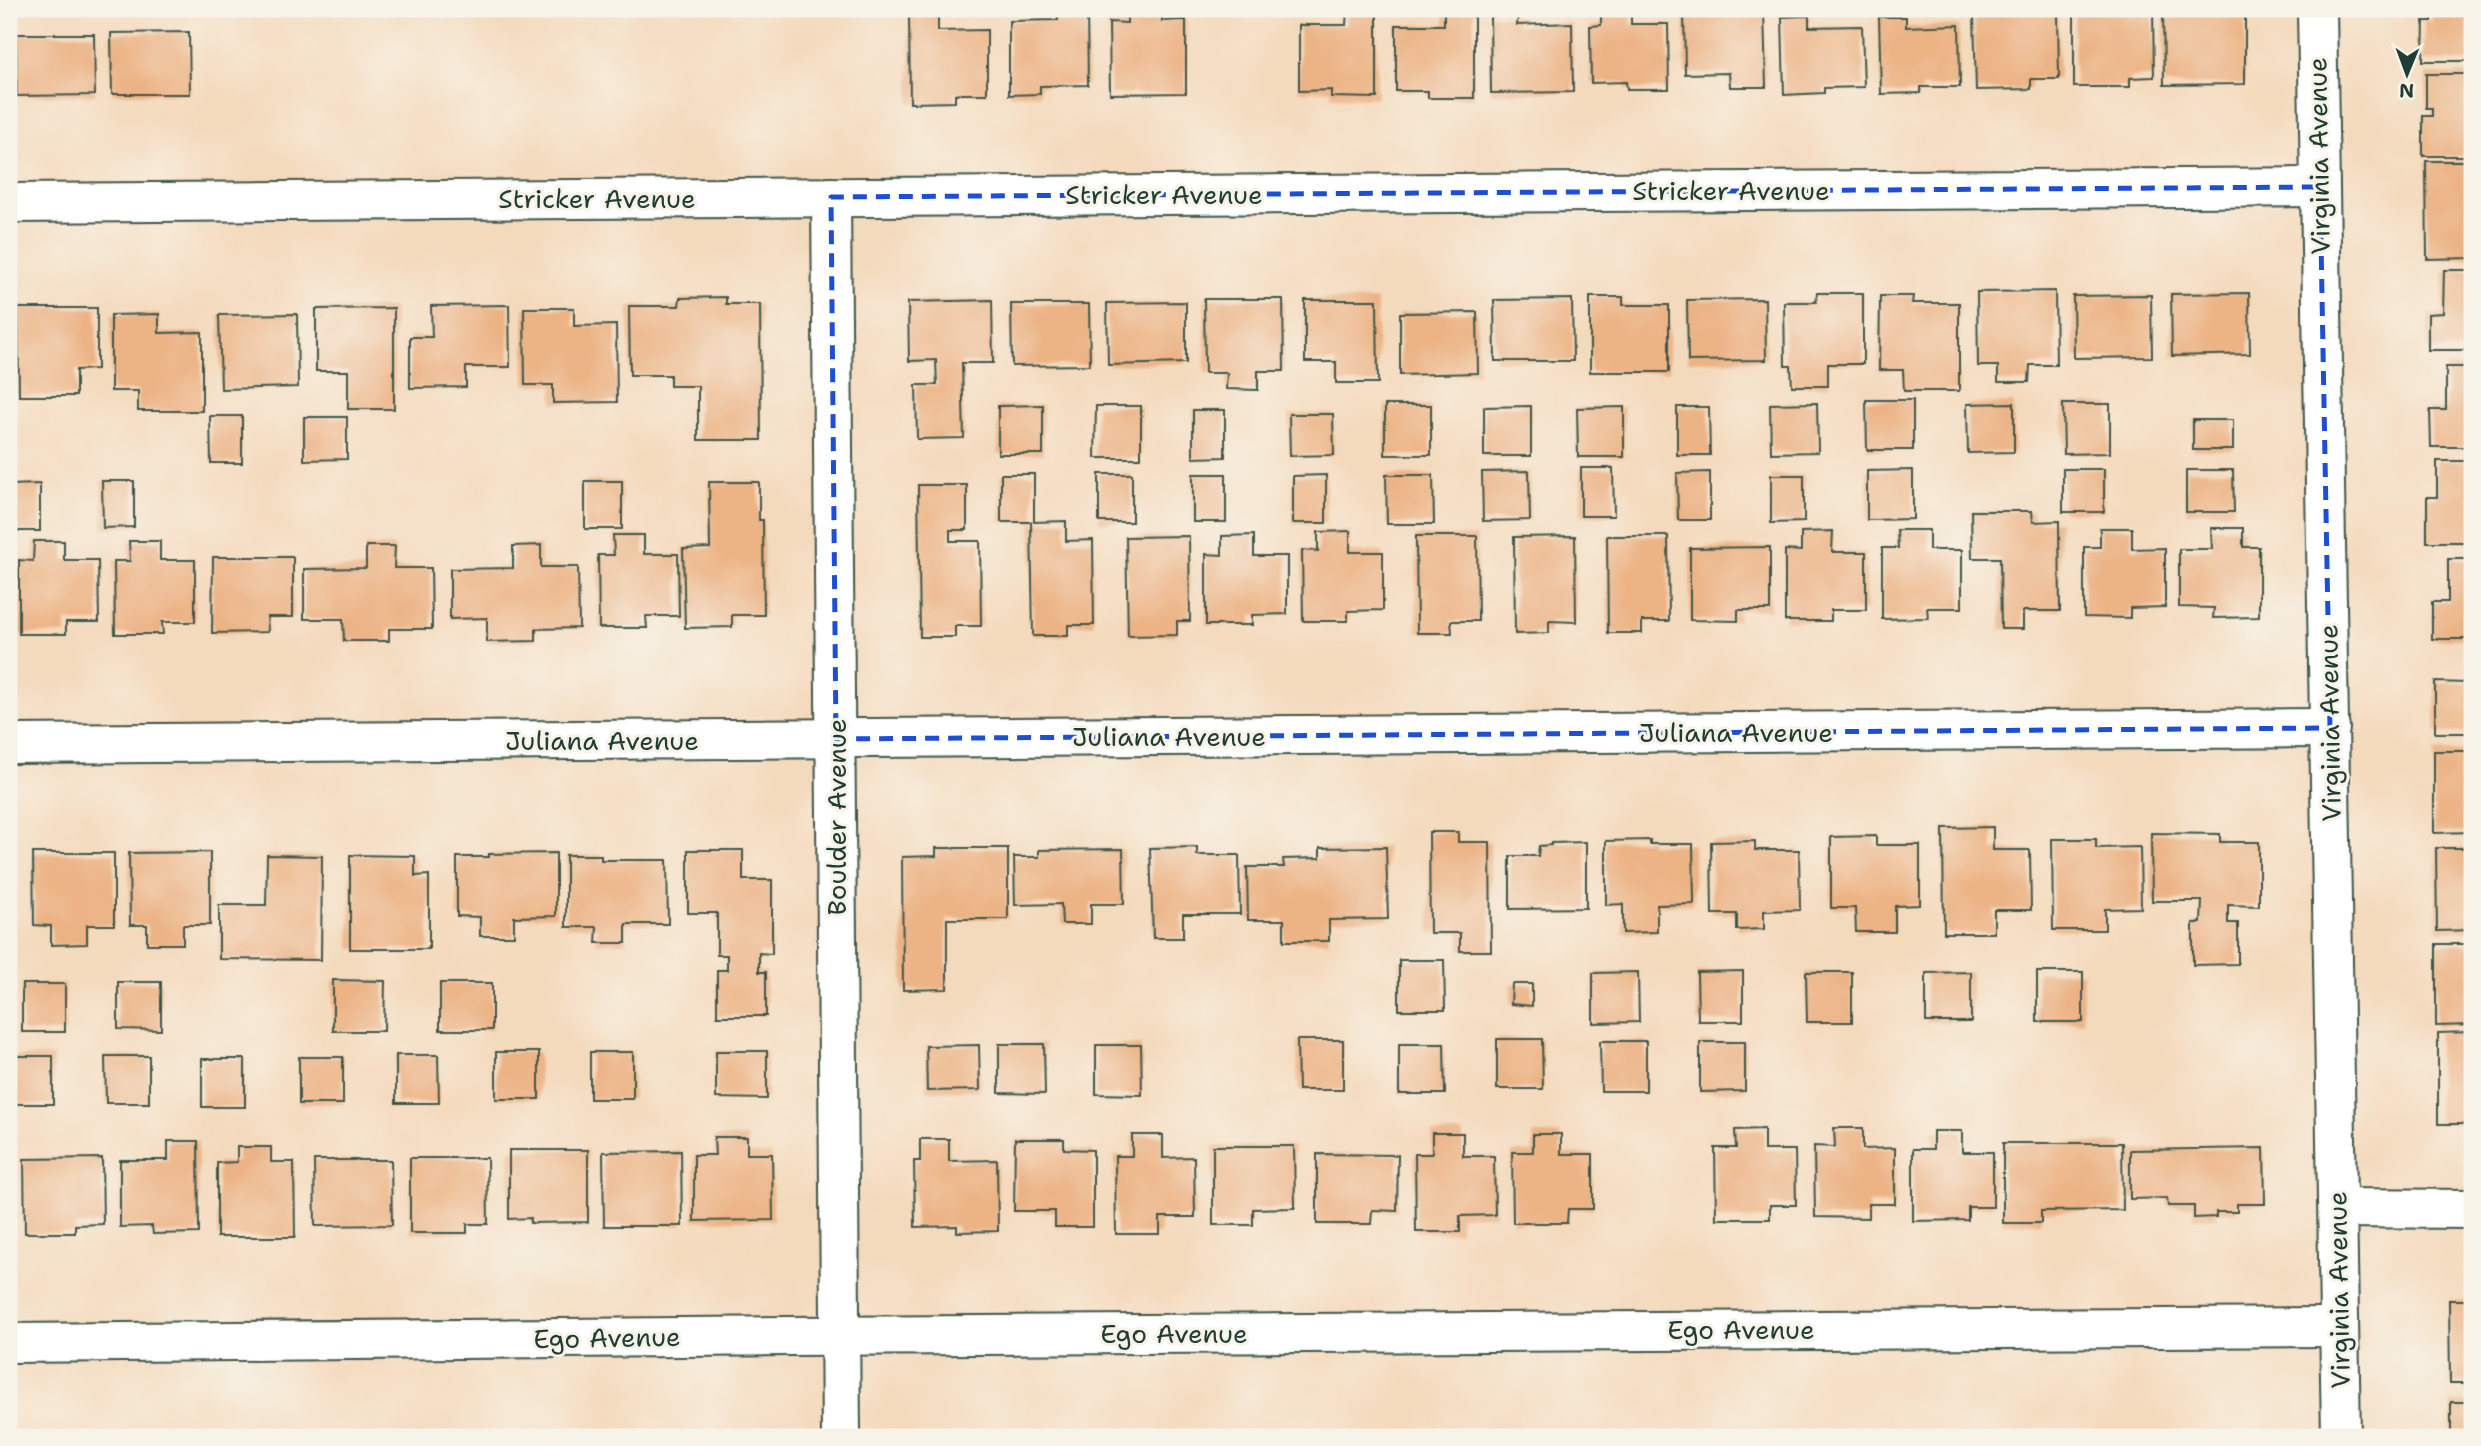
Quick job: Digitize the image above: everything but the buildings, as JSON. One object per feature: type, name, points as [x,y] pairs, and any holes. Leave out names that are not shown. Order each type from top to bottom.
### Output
[{"type":"street","name":"Virginia Avenue","points":[[2317,9],[2341,1437]]},
{"type":"street","name":"Stricker Avenue","points":[[9,203],[2319,187]]},
{"type":"street","name":"Boulder Avenue","points":[[831,197],[841,1437]]},
{"type":"street","name":"Juliana Avenue","points":[[9,744],[2330,728]]},
{"type":"street","points":[[2338,1208],[2472,1209]]},
{"type":"street","name":"Ego Avenue","points":[[9,1343],[2339,1327]]},
{"type":"highlighted area","points":[[2320,187],[2330,728],[836,739],[831,197]]}]
